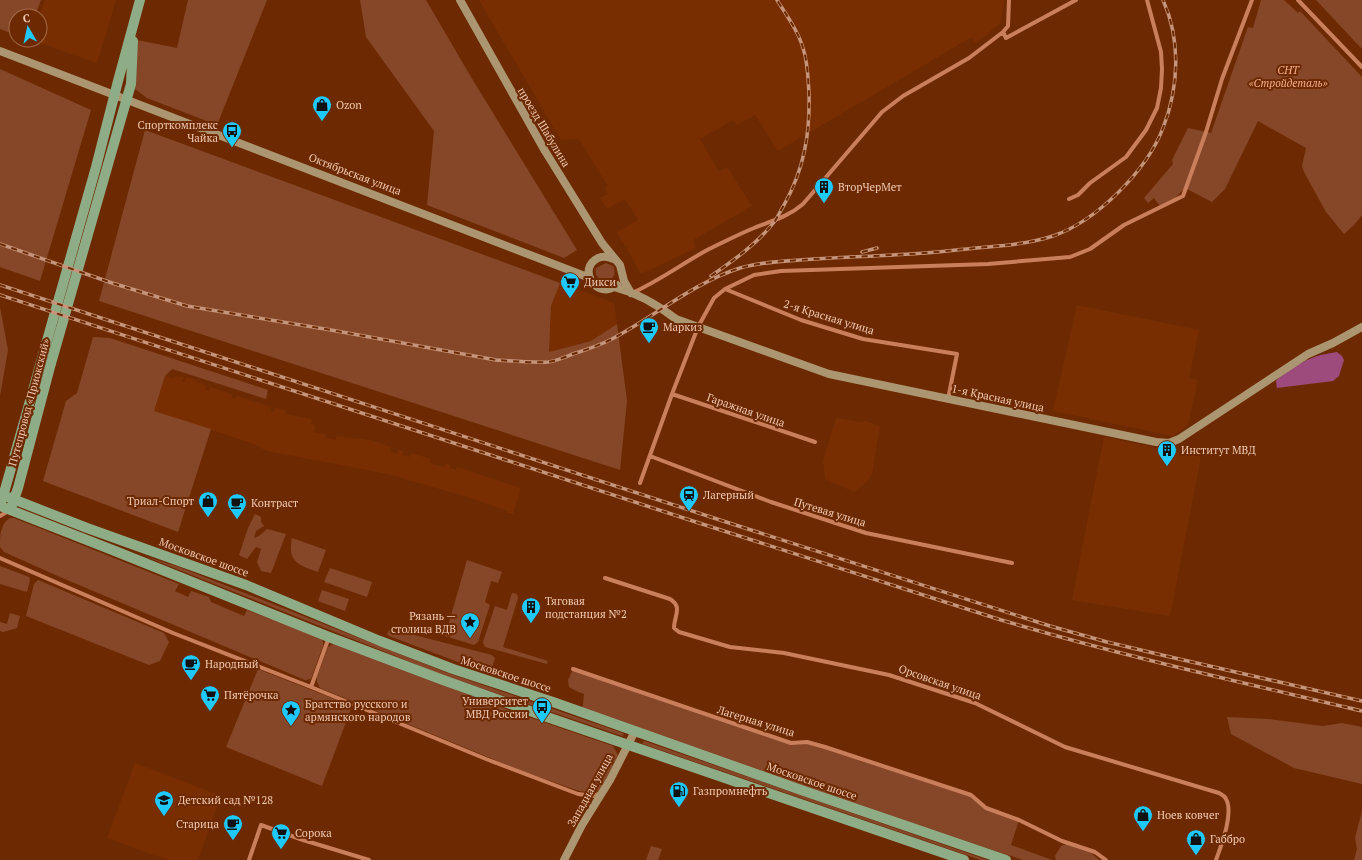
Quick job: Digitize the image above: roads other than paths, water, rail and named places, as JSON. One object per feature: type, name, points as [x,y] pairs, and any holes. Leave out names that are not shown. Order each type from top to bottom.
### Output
[{"type":"main road","points":[[80,246],[96,167],[140,0]]},
{"type":"main road","points":[[80,246],[131,84],[133,25]]},
{"type":"main road","name":"Путепровод «Приокский»","points":[[10,510],[60,334],[80,246]]},
{"type":"main road","name":"Путепровод «Приокский»","points":[[2,494],[49,336],[80,246]]},
{"type":"main road","points":[[2,494],[0,506],[122,553],[329,637],[443,680],[628,745],[964,860]]},
{"type":"main road","name":"Московское шоссе","points":[[2,494],[87,528],[233,580],[380,641],[453,669],[553,702],[801,790],[1006,860]]},
{"type":"street","name":"проезд Шабулина","points":[[460,0],[545,151],[602,243],[622,270],[622,275],[631,293]]},
{"type":"street","points":[[631,293],[646,287],[708,250],[753,228],[784,217],[795,211],[803,204],[882,112],[903,96],[969,58],[1002,32],[1008,26],[1009,0]]},
{"type":"street","points":[[1002,32],[1006,38],[1076,0]]},
{"type":"street","points":[[1069,199],[1078,195],[1090,183],[1126,157],[1146,130],[1157,108],[1161,88],[1161,52],[1147,0]]},
{"type":"street","points":[[640,483],[698,327],[714,298],[725,289],[754,275],[781,271],[988,264],[1070,256],[1090,249],[1124,225],[1183,196],[1206,132],[1222,79],[1252,0]]},
{"type":"street","points":[[1298,0],[1362,67]]},
{"type":"street","name":"Октябрьская улица","points":[[0,50],[126,100],[263,151],[590,278]]},
{"type":"street","points":[[601,257],[604,247],[602,243]]},
{"type":"street","points":[[574,272],[583,271],[590,268],[596,259],[601,257],[606,256],[616,261]]},
{"type":"street","points":[[590,268],[590,278],[596,287],[602,289],[614,287],[618,284],[622,275]]},
{"type":"street","name":"1-я Красная улица","points":[[614,287],[631,293],[662,308],[676,319],[829,374],[1156,442],[1169,443],[1179,439],[1308,354],[1333,343],[1362,327]]},
{"type":"street","name":"2-я Красная улица","points":[[725,289],[801,320],[864,339],[957,354],[948,399]]},
{"type":"street","name":"Гаражная улица","points":[[672,394],[815,442]]},
{"type":"street","name":"Путевая улица","points":[[650,456],[771,502],[866,533],[1012,563]]},
{"type":"street","points":[[0,516],[10,510]]},
{"type":"street","points":[[0,558],[166,630],[311,686],[479,756],[578,794],[594,796],[602,792]]},
{"type":"street","name":"Орсовская улица","points":[[605,578],[674,601],[678,610],[674,628],[679,632],[730,647],[784,653],[890,675],[976,703],[1065,747],[1219,793],[1227,800],[1229,812],[1216,860]]},
{"type":"street","points":[[311,686],[329,637]]},
{"type":"street","name":"Лагерная улица","points":[[573,669],[791,743],[807,742],[825,747],[971,795],[978,803],[986,808],[1019,820],[1062,841],[1095,852],[1106,860]]},
{"type":"street","name":"Западная улица","points":[[564,860],[635,731]]},
{"type":"street","points":[[249,860],[261,825],[303,840],[370,860]]},
{"type":"railway","points":[[711,276],[737,258],[775,221],[791,192],[801,165],[807,138],[809,109],[806,59],[798,36],[777,0]]},
{"type":"railway","points":[[0,244],[112,283],[187,306],[496,360],[548,362],[592,348],[610,340],[706,282],[740,268],[777,262],[826,258],[918,254],[1025,243],[1044,239],[1070,229],[1103,206],[1133,177],[1155,144],[1163,128],[1172,96],[1176,64],[1173,31],[1163,0]]},
{"type":"railway","points":[[862,252],[877,248]]},
{"type":"railway","points":[[0,285],[1050,626],[1107,642],[1362,701]]},
{"type":"railway","points":[[0,295],[998,619],[1134,656],[1362,711]]},
{"type":"place","name":"Ozon","points":[[322,122]]},
{"type":"place","name":"Спорткомплекс Чайка","points":[[232,148]]},
{"type":"place","name":"ВторЧерМет","points":[[824,204]]},
{"type":"place","name":"Дикси","points":[[570,299]]},
{"type":"place","name":"Маркиз","points":[[649,344]]},
{"type":"place","name":"Институт МВД","points":[[1167,467]]},
{"type":"place","name":"Лагерный","points":[[689,512]]},
{"type":"place","name":"Триал-Спорт","points":[[208,518]]},
{"type":"place","name":"Контраст","points":[[237,520]]},
{"type":"place","name":"Тяговая подстанция №2","points":[[531,624]]},
{"type":"place","name":"Рязань — столица ВДВ","points":[[470,639]]},
{"type":"place","name":"Народный","points":[[191,681]]},
{"type":"place","name":"Пятёрочка","points":[[210,712]]},
{"type":"place","name":"Университет МВД России","points":[[542,724]]},
{"type":"place","name":"Братство русского и армянского народов","points":[[291,727]]},
{"type":"place","name":"Газпромнефть","points":[[679,808]]},
{"type":"place","name":"Детский сад №128","points":[[164,817]]},
{"type":"place","name":"Ноев ковчег","points":[[1143,832]]},
{"type":"place","name":"Старица","points":[[233,841]]},
{"type":"place","name":"Сорока","points":[[281,850]]},
{"type":"place","name":"Габбро","points":[[1196,856]]},
{"type":"park label","name":"СНТ «Стройдеталь»","points":[[1288,76]]}]
